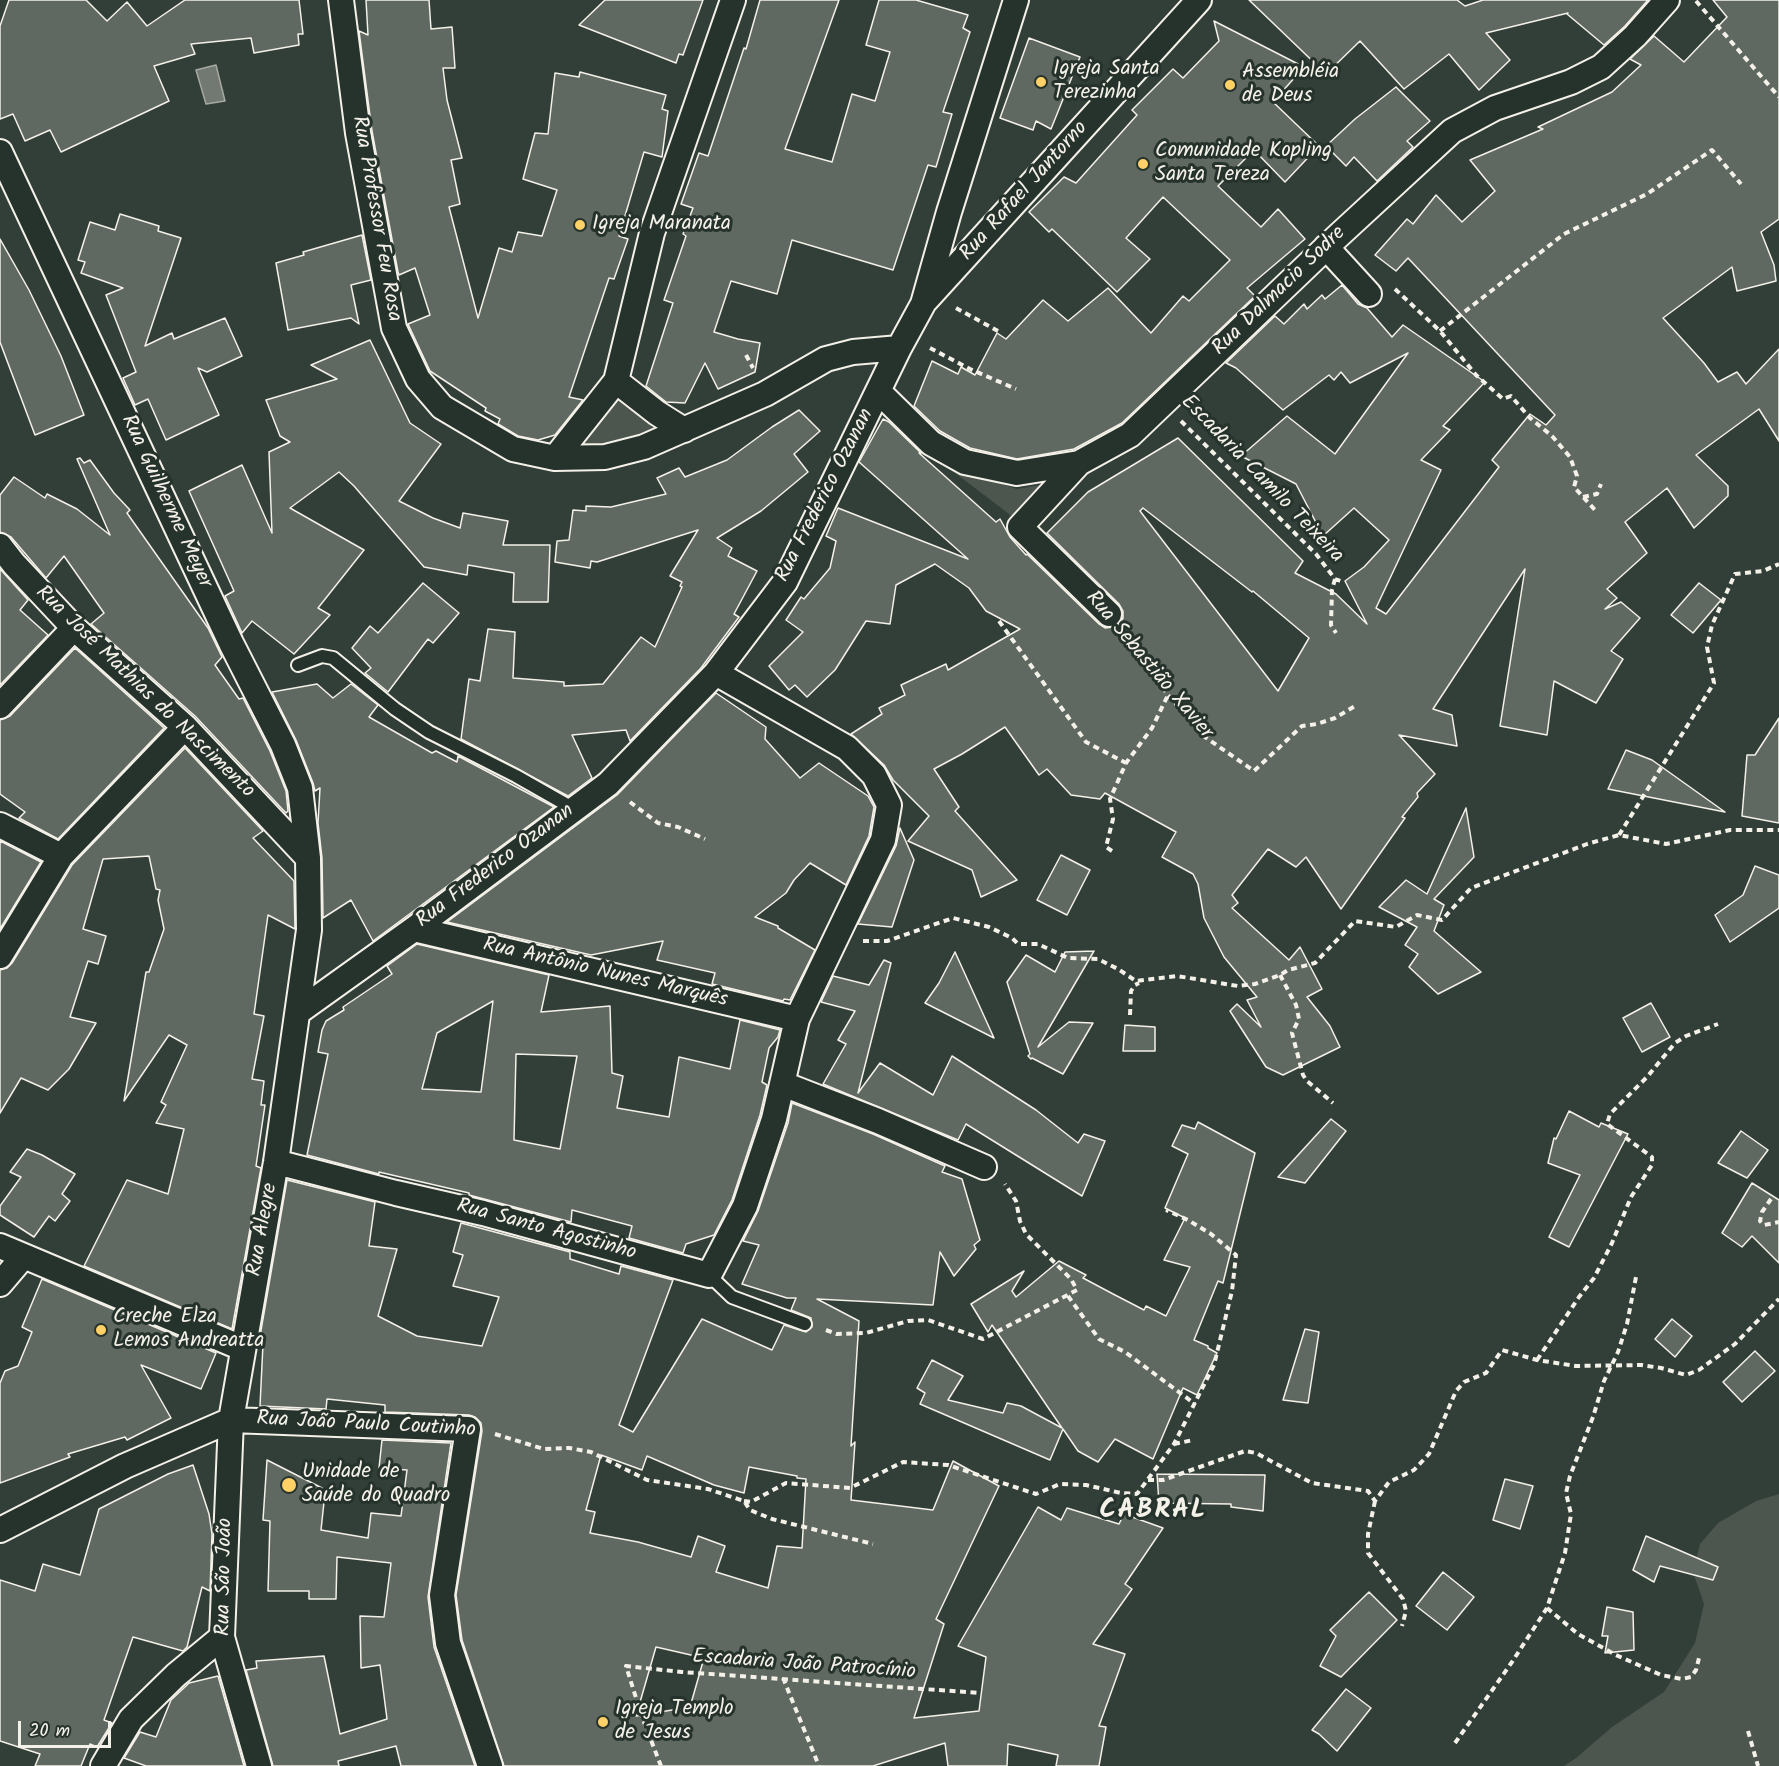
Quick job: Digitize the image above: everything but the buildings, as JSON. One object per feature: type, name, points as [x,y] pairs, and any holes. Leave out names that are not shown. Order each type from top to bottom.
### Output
[{"type":"street","name":"Rua Professor Feu Rosa","points":[[341,0],[358,133],[394,328],[418,379],[442,407],[513,449],[555,458],[605,457],[644,447],[684,430],[765,394],[826,359],[903,340]]},
{"type":"street","points":[[555,458],[616,381],[652,233],[733,0]]},
{"type":"street","name":"Rua Frederico Ozanan","points":[[298,1012],[414,929],[608,784],[716,673],[785,582],[903,340],[928,299],[949,212],[1016,0]]},
{"type":"street","name":"Rua Rafael Jantorno","points":[[928,299],[1199,0]]},
{"type":"street","name":"Rua Dalmacio Sodre","points":[[879,392],[931,443],[965,462],[1017,472],[1079,463],[1130,435],[1326,247],[1452,131],[1495,108],[1571,82],[1601,67],[1635,36],[1667,0]]},
{"type":"street","name":"Rua Guilherme Meyer","points":[[0,152],[225,632],[284,745],[300,788],[308,858]]},
{"type":"street","points":[[1326,247],[1379,289]]},
{"type":"street","points":[[616,381],[657,413],[684,430]]},
{"type":"street","name":"Rua Sebastião Xavier","points":[[1079,463],[1020,527],[1109,614]]},
{"type":"street","name":"Rua José Mathias do Nascimento","points":[[0,546],[74,628],[185,727],[308,858]]},
{"type":"street","points":[[0,706],[74,628]]},
{"type":"street","points":[[710,1275],[745,1206],[774,1119],[797,1019],[883,840],[889,805],[874,775],[847,748],[716,673]]},
{"type":"street","points":[[0,957],[61,856],[185,727]]},
{"type":"street","points":[[0,825],[61,856]]},
{"type":"street","points":[[298,1012],[309,930],[308,858]]},
{"type":"street","name":"Rua Antônio Nunes Marquês","points":[[414,929],[797,1019]]},
{"type":"street","name":"Rua Alegre","points":[[231,1420],[276,1162],[298,1012]]},
{"type":"street","points":[[783,1084],[878,1121],[984,1167]]},
{"type":"street","name":"Rua Santo Agostinho","points":[[276,1162],[483,1213],[710,1275]]},
{"type":"street","points":[[0,1246],[242,1348]]},
{"type":"street","points":[[0,1284],[23,1257]]},
{"type":"street","points":[[0,1530],[125,1466],[231,1420]]},
{"type":"street","name":"Rua João Paulo Coutinho","points":[[231,1420],[468,1429]]},
{"type":"street","name":"Rua São João","points":[[231,1420],[222,1637],[259,1766]]},
{"type":"street","points":[[468,1429],[442,1595],[448,1643],[490,1766]]},
{"type":"street","points":[[103,1766],[131,1719],[176,1675],[222,1637]]},
{"type":"lane","points":[[298,665],[322,656],[333,658],[395,709],[429,732],[516,776],[574,809]]},
{"type":"lane","name":"Rua Santo Agostinho","points":[[710,1275],[732,1297],[805,1324]]},
{"type":"path","points":[[1695,0],[1779,97]]},
{"type":"path","points":[[1440,331],[1564,234],[1647,194],[1712,150],[1742,184]]},
{"type":"path","points":[[1379,289],[1440,331],[1476,375],[1503,399],[1511,396],[1530,418],[1558,443],[1570,458],[1577,476],[1574,487],[1594,510]]},
{"type":"path","points":[[928,299],[998,331]]},
{"type":"path","points":[[903,340],[921,343],[960,364],[1016,389]]},
{"type":"path","name":"Escadaria Camilo Teixeira","points":[[1165,403],[1177,418],[1316,554],[1335,579],[1343,582]]},
{"type":"path","points":[[1582,497],[1597,494],[1601,484]]},
{"type":"path","points":[[1619,835],[1714,683],[1707,647],[1712,624],[1735,574],[1763,571],[1779,564]]},
{"type":"path","name":"Escadaria Camilo Teixeira","points":[[1335,579],[1332,590],[1331,625],[1336,633]]},
{"type":"path","name":"Rua Sebastião Xavier","points":[[1109,614],[1168,695],[1205,737],[1254,771],[1302,726],[1335,718],[1355,706]]},
{"type":"path","points":[[999,621],[1086,742],[1126,763]]},
{"type":"path","points":[[1112,851],[1106,847],[1113,819],[1110,799],[1126,763],[1152,729],[1168,695]]},
{"type":"path","points":[[608,784],[658,823],[678,827],[705,839]]},
{"type":"path","points":[[836,941],[887,941],[953,918],[989,927],[1012,938],[1018,944],[1038,944],[1068,958],[1098,959],[1136,981],[1177,976],[1238,986],[1255,984],[1288,970],[1315,963],[1355,921],[1396,927],[1417,915],[1442,920],[1471,888],[1587,844],[1619,835],[1666,844],[1730,830],[1779,830]]},
{"type":"path","points":[[1280,975],[1296,1005],[1299,1019],[1292,1033],[1303,1075],[1333,1103]]},
{"type":"path","points":[[1130,1015],[1131,991],[1135,985],[1146,980]]},
{"type":"path","points":[[1537,1360],[1594,1278],[1612,1244],[1631,1197],[1652,1165],[1652,1157],[1608,1124],[1610,1114],[1647,1077],[1676,1043],[1686,1036],[1718,1024]]},
{"type":"path","points":[[820,1328],[837,1334],[866,1333],[908,1321],[928,1320],[983,1339],[1077,1290],[1071,1279],[1026,1234],[1020,1221],[1017,1201],[1012,1192],[984,1167]]},
{"type":"path","points":[[1771,1200],[1762,1212],[1760,1221],[1764,1225],[1779,1222]]},
{"type":"path","points":[[744,1501],[751,1502],[786,1483],[850,1488],[903,1462],[948,1466],[1036,1494],[1060,1484],[1086,1485],[1137,1494],[1174,1444],[1214,1365],[1232,1291],[1236,1255],[1210,1234],[1166,1210]]},
{"type":"path","points":[[1455,1743],[1547,1608],[1565,1553],[1571,1514],[1566,1494],[1570,1476],[1627,1324],[1636,1277]]},
{"type":"path","points":[[1068,1296],[1099,1339],[1125,1352],[1195,1404]]},
{"type":"path","points":[[1402,1626],[1406,1611],[1403,1599],[1368,1553],[1368,1534],[1375,1501],[1389,1482],[1414,1470],[1429,1455],[1456,1390],[1464,1382],[1486,1372],[1502,1350],[1537,1360],[1576,1366],[1641,1365],[1661,1368],[1686,1376],[1699,1370],[1735,1344],[1779,1299]]},
{"type":"path","name":"Rua João Paulo Coutinho","points":[[468,1429],[544,1449],[569,1448],[591,1452],[647,1480],[708,1489],[744,1501],[750,1510],[772,1519],[873,1544]]},
{"type":"path","points":[[1174,1444],[1193,1440]]},
{"type":"path","points":[[1148,1480],[1163,1479],[1245,1451],[1256,1452],[1312,1483],[1368,1491],[1375,1501]]},
{"type":"path","points":[[1547,1608],[1578,1634],[1616,1655],[1661,1674],[1682,1679],[1691,1677],[1696,1670],[1699,1658]]},
{"type":"path","name":"Escadaria João Patrocínio","points":[[661,1766],[626,1666],[980,1693]]},
{"type":"path","points":[[783,1678],[819,1766]]},
{"type":"path","points":[[1748,1731],[1758,1766]]},
{"type":"shaded area","points":[[216,65],[225,101],[206,104],[196,70]]},
{"type":"shaded area","points":[[615,397],[658,432],[617,450],[577,447]]},
{"type":"shaded area","points":[[946,466],[1017,489],[1051,483],[1013,517]]},
{"type":"shaded area","points":[[1779,1494],[1779,1766],[1564,1766],[1612,1727],[1664,1692],[1695,1643],[1704,1604],[1693,1572],[1700,1544],[1718,1523],[1756,1501]]},
{"type":"place","name":"Igreja Santa Terezinha","points":[[1041,82]]},
{"type":"place","name":"Assembléia de Deus","points":[[1230,85]]},
{"type":"place","name":"Comunidade Kopling Santa Tereza","points":[[1143,164]]},
{"type":"place","name":"Igreja Maranata","points":[[580,225]]},
{"type":"place","name":"Creche Elza Lemos Andreatta","points":[[101,1330]]},
{"type":"place","name":"Unidade de Saúde do Quadro","points":[[289,1485]]},
{"type":"place","name":"Igreja Templo de Jesus","points":[[603,1722]]},
{"type":"district","name":"CABRAL","points":[[1153,1512]]}]
